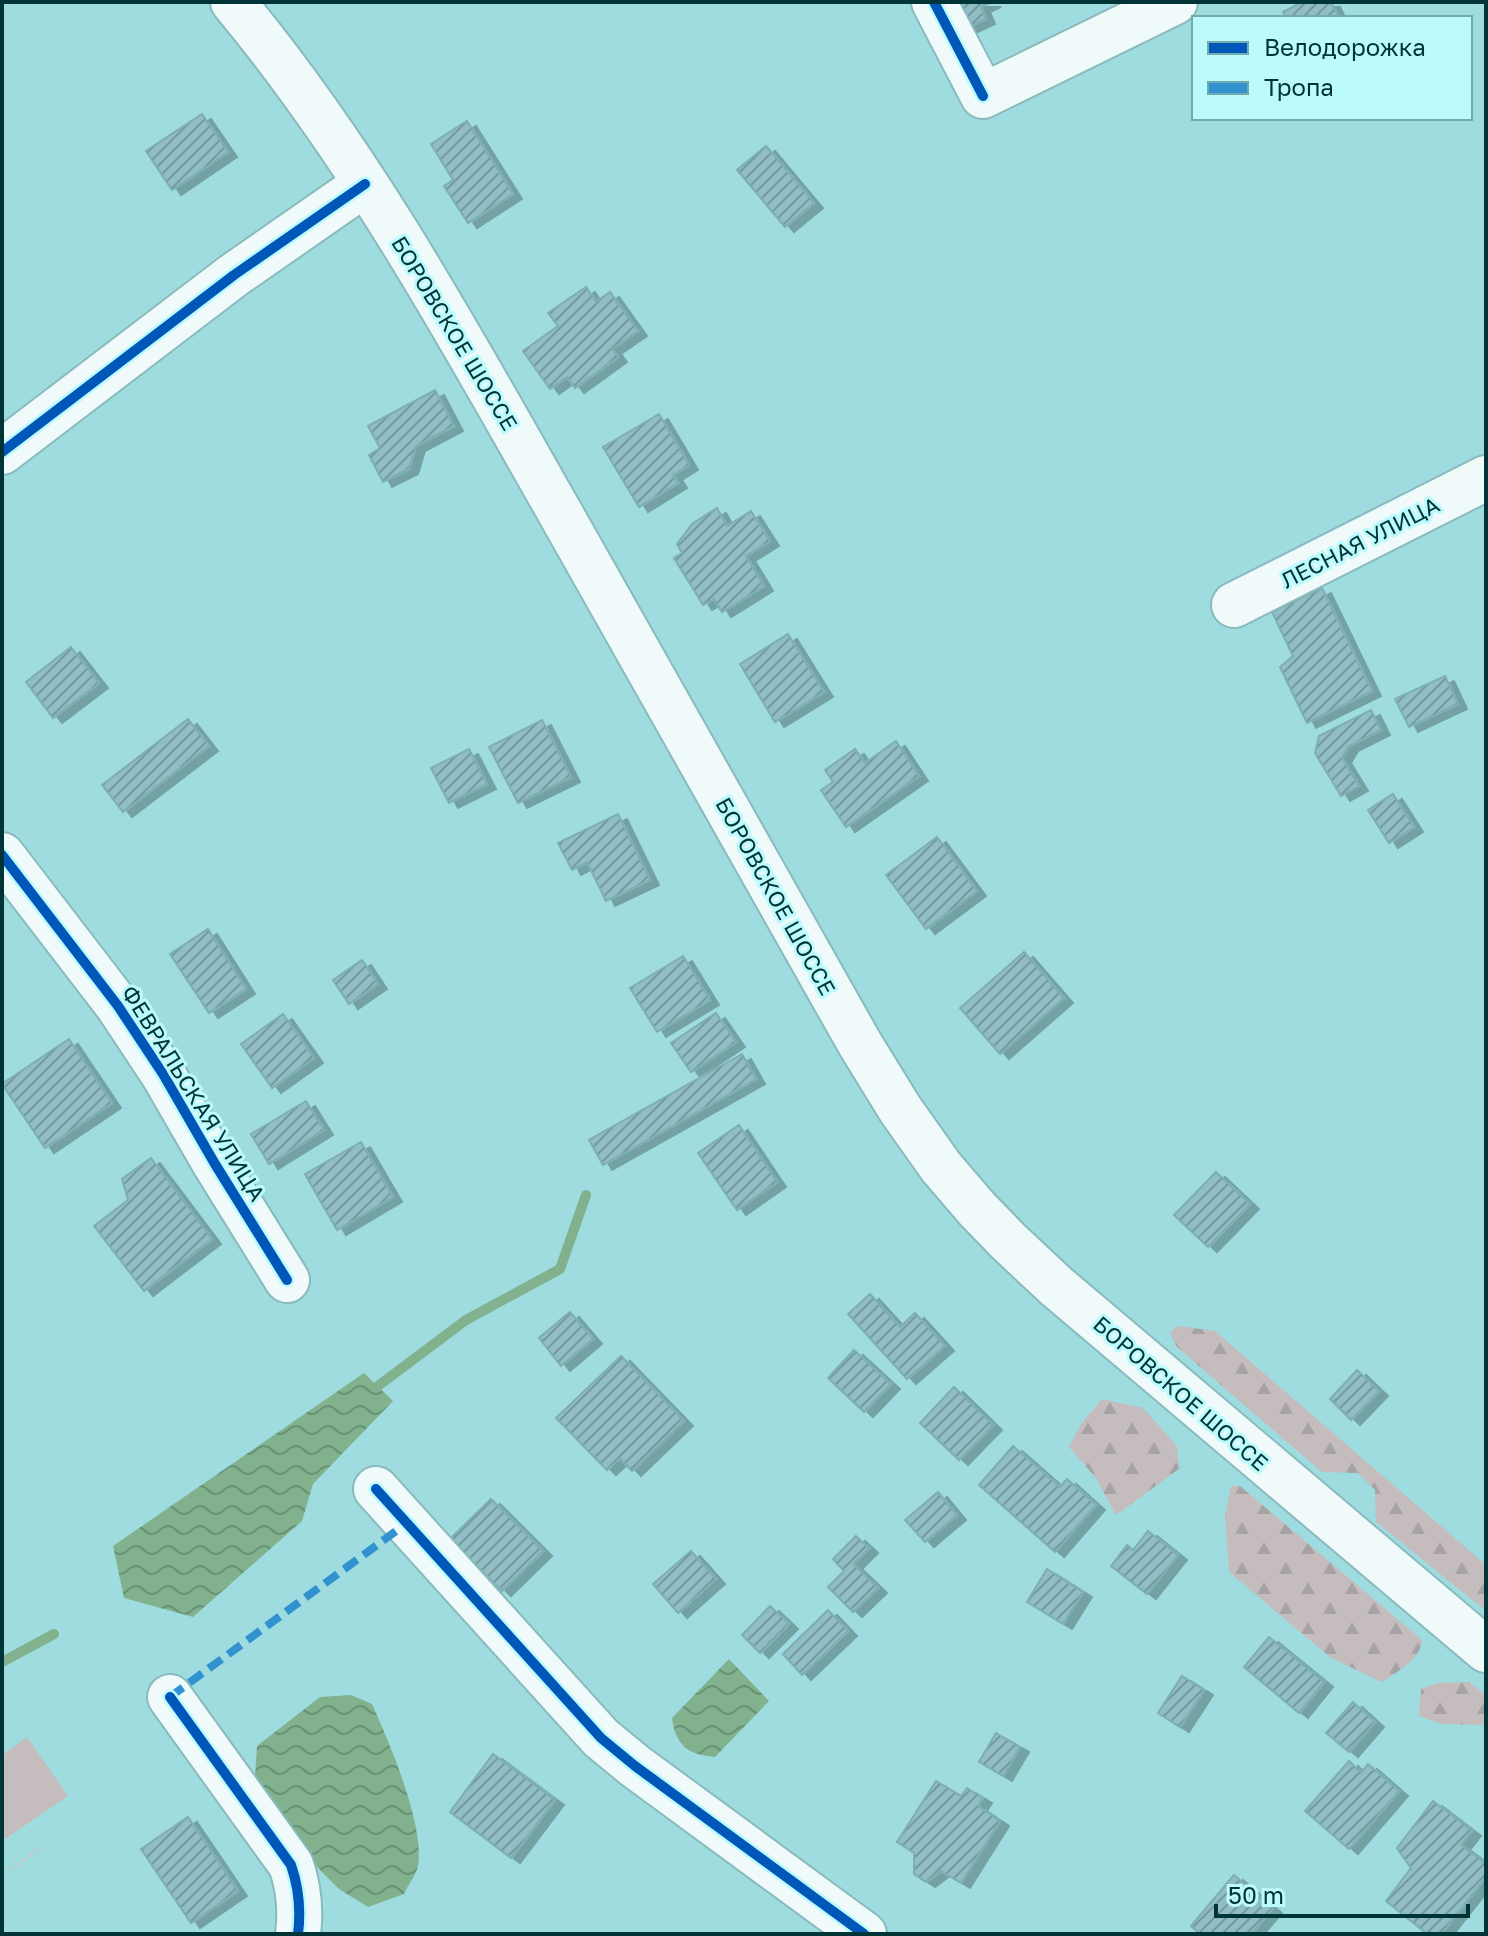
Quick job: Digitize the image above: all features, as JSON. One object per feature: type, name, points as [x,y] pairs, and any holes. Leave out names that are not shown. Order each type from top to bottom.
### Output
[{"type":"main road","name":"БОРОВСКОЕ ШОССЕ","points":[[233,2],[281,61],[365,184],[470,354],[860,1044],[935,1158],[977,1209],[1056,1286],[1486,1650]]},
{"type":"main road","points":[[934,2],[983,96],[1175,2]]},
{"type":"main road","points":[[2,452],[234,275],[365,184]]},
{"type":"main road","name":"ЛЕСНАЯ УЛИЦА","points":[[1234,605],[1478,495]]},
{"type":"main road","name":"ФЕВРАЛЬСКАЯ УЛИЦА","points":[[2,855],[118,1006],[156,1062],[287,1280]]},
{"type":"main road","points":[[376,1489],[601,1738],[864,1934]]},
{"type":"main road","points":[[170,1697],[291,1865],[297,1881],[300,1912],[298,1934]]},
{"type":"path","points":[[2,1874],[42,1847]]},
{"type":"green space","points":[[1178,1326],[1215,1331],[1486,1565],[1486,1611],[1376,1522],[1375,1490],[1358,1473],[1322,1472],[1177,1347],[1170,1333]]},
{"type":"green space","points":[[1102,1399],[1143,1408],[1177,1446],[1179,1469],[1116,1515],[1095,1477],[1069,1447],[1081,1424]]},
{"type":"green space","points":[[1231,1486],[1240,1486],[1422,1640],[1413,1659],[1382,1682],[1331,1658],[1229,1572],[1225,1516]]},
{"type":"green space","points":[[1469,1682],[1486,1695],[1486,1725],[1441,1724],[1419,1716],[1421,1689],[1438,1683]]},
{"type":"green space","points":[[27,1737],[68,1796],[2,1841],[2,1755]]},
{"type":"water","points":[[364,1373],[393,1401],[313,1484],[302,1521],[193,1617],[124,1598],[113,1546]]},
{"type":"water","points":[[729,1659],[769,1701],[715,1757],[698,1754],[680,1742],[672,1718]]},
{"type":"water","points":[[351,1695],[372,1704],[404,1784],[419,1849],[417,1869],[404,1894],[368,1907],[339,1889],[307,1857],[255,1776],[257,1746],[320,1697]]},
{"type":"building","points":[[941,2],[992,2],[981,7],[986,19],[956,33]]},
{"type":"building","points":[[1302,2],[1331,2],[1338,16],[1285,16],[1283,12]]},
{"type":"building","points":[[202,114],[228,152],[172,190],[146,151]]},
{"type":"building","points":[[467,121],[513,194],[468,223],[444,186],[453,180],[431,144]]},
{"type":"building","points":[[766,146],[814,203],[785,227],[737,170]]},
{"type":"building","points":[[586,287],[596,302],[610,292],[638,331],[612,349],[618,357],[575,388],[567,377],[550,389],[523,351],[558,326],[548,313]]},
{"type":"building","points":[[435,390],[454,426],[416,446],[409,469],[383,482],[369,455],[380,448],[368,426]]},
{"type":"building","points":[[659,414],[689,465],[673,475],[678,483],[639,507],[603,447]]},
{"type":"building","points":[[717,508],[727,526],[751,511],[770,541],[746,556],[764,586],[722,612],[714,599],[703,605],[674,558],[682,553],[677,544],[692,524]]},
{"type":"building","points":[[1322,588],[1372,691],[1307,723],[1280,667],[1293,656],[1272,612]]},
{"type":"building","points":[[788,634],[824,692],[775,722],[740,664]]},
{"type":"building","points":[[71,647],[99,683],[53,718],[26,682]]},
{"type":"building","points":[[1445,676],[1458,704],[1409,727],[1395,699]]},
{"type":"building","points":[[1371,710],[1381,730],[1349,746],[1342,758],[1359,786],[1341,796],[1315,753],[1319,736]]},
{"type":"building","points":[[188,719],[209,746],[123,812],[102,785]]},
{"type":"building","points":[[542,720],[571,777],[518,803],[489,747]]},
{"type":"building","points":[[896,741],[919,776],[846,827],[821,790],[833,782],[825,770],[855,749],[865,763]]},
{"type":"building","points":[[469,749],[487,784],[449,803],[431,768]]},
{"type":"building","points":[[1393,794],[1414,827],[1389,843],[1368,810]]},
{"type":"building","points":[[618,814],[650,880],[606,901],[587,862],[572,870],[558,843]]},
{"type":"building","points":[[937,837],[977,891],[926,929],[886,875]]},
{"type":"building","points":[[208,929],[246,989],[209,1013],[170,954]]},
{"type":"building","points":[[1024,952],[1064,998],[1000,1054],[960,1008]]},
{"type":"building","points":[[683,956],[710,1000],[657,1032],[630,988]]},
{"type":"building","points":[[362,960],[378,984],[349,1004],[333,980]]},
{"type":"building","points":[[716,1013],[736,1042],[691,1072],[671,1043]]},
{"type":"building","points":[[283,1014],[314,1058],[272,1088],[241,1044]]},
{"type":"building","points":[[69,1039],[112,1103],[45,1148],[2,1084]]},
{"type":"building","points":[[742,1054],[756,1079],[603,1165],[589,1140]]},
{"type":"building","points":[[306,1101],[324,1130],[269,1164],[251,1134]]},
{"type":"building","points":[[739,1125],[777,1182],[737,1210],[698,1153]]},
{"type":"building","points":[[361,1142],[393,1197],[337,1230],[305,1174]]},
{"type":"building","points":[[151,1158],[212,1239],[144,1291],[94,1226],[128,1200],[122,1179]]},
{"type":"building","points":[[1216,1172],[1250,1204],[1208,1247],[1174,1215]]},
{"type":"building","points":[[870,1294],[900,1327],[915,1313],[945,1346],[907,1379],[848,1314]]},
{"type":"building","points":[[570,1312],[593,1339],[561,1366],[539,1338]]},
{"type":"building","points":[[854,1350],[891,1384],[864,1412],[828,1378]]},
{"type":"building","points":[[621,1356],[684,1421],[632,1471],[620,1458],[607,1470],[556,1418]]},
{"type":"building","points":[[1357,1370],[1379,1391],[1351,1420],[1330,1399]]},
{"type":"building","points":[[954,1387],[993,1425],[959,1460],[920,1423]]},
{"type":"building","points":[[1013,1446],[1060,1487],[1067,1479],[1096,1505],[1055,1552],[979,1485]]},
{"type":"building","points":[[938,1492],[957,1515],[925,1542],[905,1520]]},
{"type":"building","points":[[491,1499],[543,1551],[502,1591],[450,1539]]},
{"type":"building","points":[[1148,1531],[1178,1555],[1147,1594],[1111,1566],[1127,1545],[1133,1550]]},
{"type":"building","points":[[856,1536],[869,1548],[853,1564],[878,1588],[853,1612],[828,1587],[844,1571],[833,1559]]},
{"type":"building","points":[[691,1551],[716,1579],[678,1613],[653,1584]]},
{"type":"building","points":[[1047,1569],[1083,1592],[1063,1624],[1027,1602]]},
{"type":"building","points":[[770,1606],[789,1624],[760,1653],[742,1635]]},
{"type":"building","points":[[828,1610],[848,1631],[802,1675],[783,1654]]},
{"type":"building","points":[[1269,1637],[1324,1682],[1299,1713],[1244,1667]]},
{"type":"building","points":[[1182,1676],[1204,1690],[1180,1727],[1158,1713]]},
{"type":"building","points":[[1353,1702],[1375,1722],[1349,1752],[1326,1733]]},
{"type":"building","points":[[996,1733],[1020,1747],[1003,1776],[979,1762]]},
{"type":"building","points":[[493,1754],[555,1800],[511,1858],[450,1812]]},
{"type":"building","points":[[1349,1761],[1361,1773],[1368,1764],[1399,1791],[1349,1849],[1305,1811]]},
{"type":"building","points":[[936,1781],[961,1796],[967,1788],[983,1798],[978,1806],[1000,1821],[961,1883],[941,1871],[926,1882],[914,1874],[914,1853],[897,1842]]},
{"type":"building","points":[[1433,1801],[1472,1831],[1461,1845],[1486,1864],[1486,1877],[1441,1934],[1427,1934],[1386,1901],[1411,1868],[1397,1848]]},
{"type":"building","points":[[188,1817],[238,1891],[191,1923],[141,1849]]},
{"type":"building","points":[[1234,1875],[1273,1908],[1251,1934],[1200,1934],[1191,1926]]},
{"type":"waterway","points":[[378,1386],[466,1320],[560,1269],[586,1195]]},
{"type":"waterway","points":[[2,1662],[54,1634]]},
{"type":"marked path","points":[[170,1697],[407,1523]]},
{"type":"cycle path","points":[[934,2],[983,96]]},
{"type":"cycle path","points":[[2,452],[234,275],[365,184]]},
{"type":"cycle path","points":[[2,855],[118,1006],[163,1074],[287,1280]]},
{"type":"cycle path","points":[[376,1489],[601,1738],[864,1934]]},
{"type":"cycle path","points":[[170,1697],[291,1865],[299,1899],[298,1934]]}]
